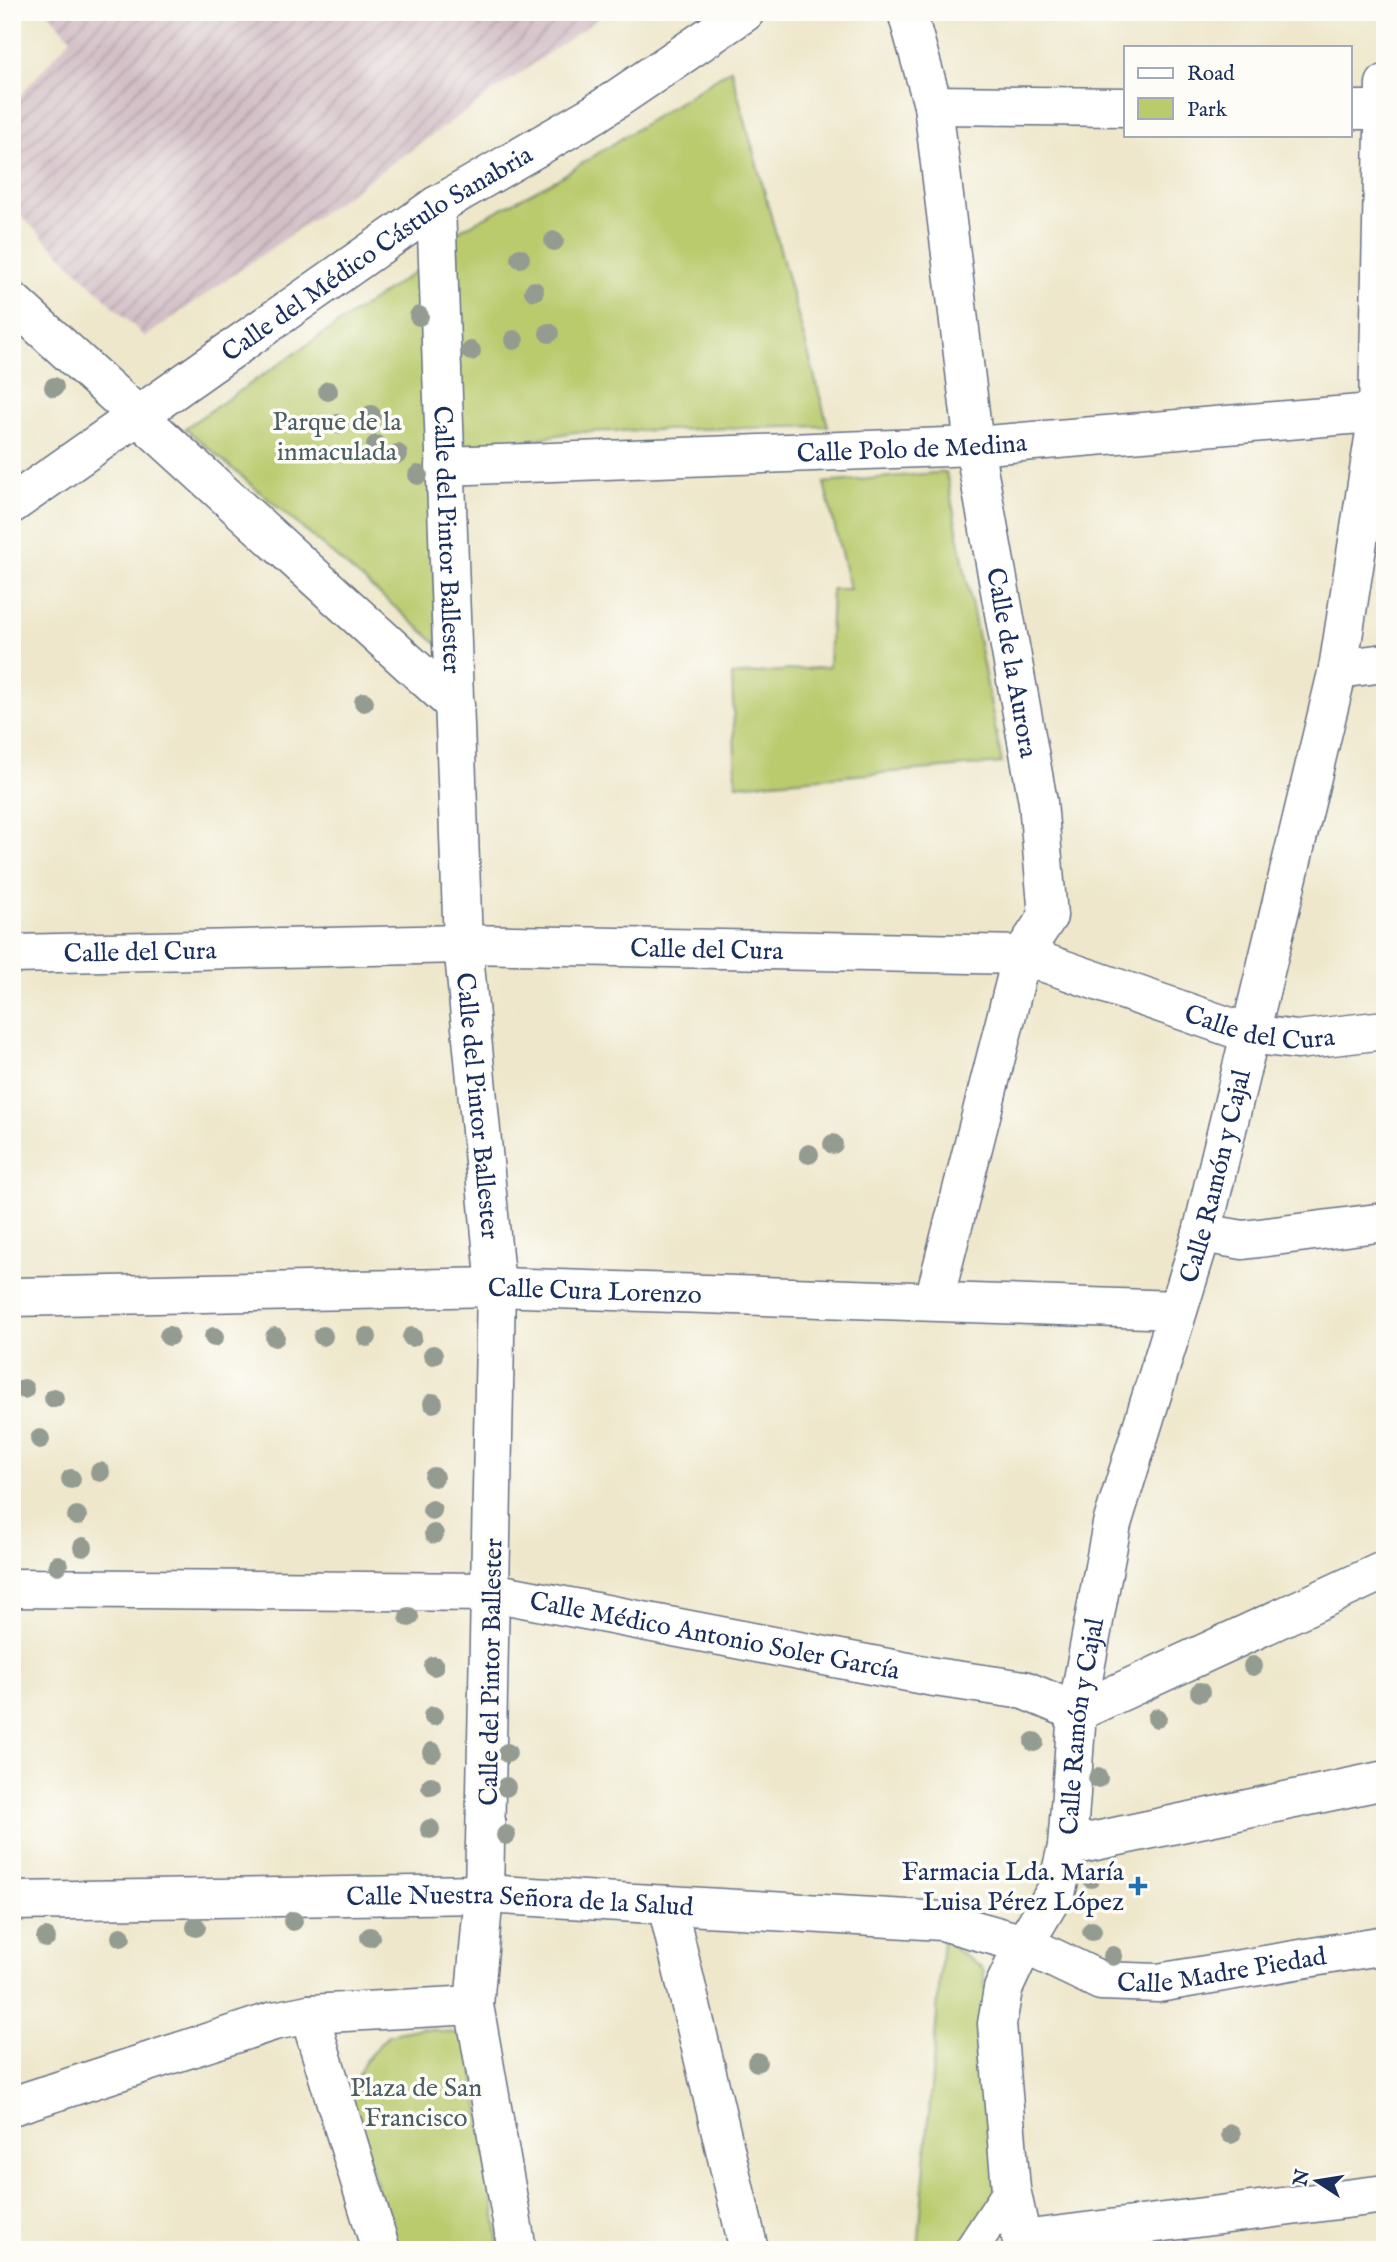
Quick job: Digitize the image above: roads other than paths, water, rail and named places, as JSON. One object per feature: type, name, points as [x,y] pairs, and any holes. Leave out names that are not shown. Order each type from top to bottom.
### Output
[{"type":"street","name":"Calle del Médico Cástulo Sanabria","points":[[12,504],[436,206],[596,113],[746,12]]},
{"type":"street","name":"Calle de la Aurora","points":[[907,12],[933,105],[974,446],[1038,802],[1048,916],[1022,955],[934,1300]]},
{"type":"street","name":"Calle Ramón y Cajal","points":[[1023,2245],[1011,2189],[998,2024],[1003,1989],[1024,1944],[1057,1889],[1066,1847],[1077,1712],[1112,1524],[1202,1233],[1338,669],[1381,413],[1385,84]]},
{"type":"street","points":[[933,105],[1124,107]]},
{"type":"street","points":[[1352,110],[1384,110]]},
{"type":"street","name":"Calle del Pintor Ballester","points":[[436,206],[463,944],[496,1287],[484,1894],[474,2005],[517,2250]]},
{"type":"street","points":[[12,300],[455,705]]},
{"type":"street","name":"Calle Polo de Medina","points":[[445,467],[974,446],[1381,413]]},
{"type":"street","points":[[1338,669],[1385,663]]},
{"type":"street","name":"Calle del Cura","points":[[12,954],[463,944],[1022,955],[1250,1034],[1297,1040],[1385,1030]]},
{"type":"street","points":[[1202,1233],[1244,1240],[1385,1222]]},
{"type":"street","name":"Calle Cura Lorenzo","points":[[12,1297],[496,1287],[1178,1310]]},
{"type":"street","points":[[1077,1712],[1385,1570]]},
{"type":"street","name":"Calle Médico Antonio Soler García","points":[[12,1588],[492,1592],[934,1677],[1024,1690],[1077,1712]]},
{"type":"street","points":[[1066,1847],[1385,1780]]},
{"type":"street","name":"Calle Nuestra Señora de la Salud","points":[[12,1901],[484,1894],[942,1921],[1024,1944]]},
{"type":"street","points":[[667,1905],[749,2250]]},
{"type":"street","name":"Calle Madre Piedad","points":[[1024,1944],[1101,1981],[1158,1983],[1385,1945]]},
{"type":"street","points":[[12,2106],[274,2021],[309,2014],[474,2005]]},
{"type":"street","points":[[309,2014],[381,2250]]},
{"type":"street","points":[[971,2250],[1011,2189]]},
{"type":"street","points":[[1023,2245],[1385,2194]]},
{"type":"place","name":"Farmacia Lda. María Luisa Pérez López","points":[[1138,1886]]},
{"type":"park label","name":"Parque de la inmaculada","points":[[337,436]]},
{"type":"park label","name":"Plaza de San Francisco","points":[[416,2102]]}]
